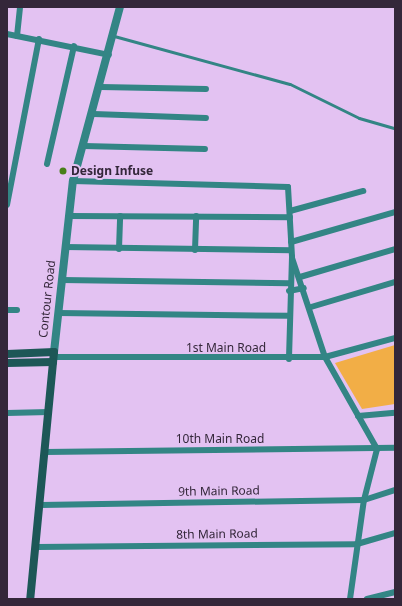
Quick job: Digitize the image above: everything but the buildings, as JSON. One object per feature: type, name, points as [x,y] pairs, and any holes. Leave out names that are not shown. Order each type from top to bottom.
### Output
[{"type":"main road","points":[[7,354],[53,357]]},
{"type":"main road","points":[[7,363],[53,357]]},
{"type":"main road","name":"Contour Road","points":[[30,599],[37,547],[53,357]]},
{"type":"street","points":[[17,36],[20,7]]},
{"type":"street","name":"Contour Road","points":[[53,357],[73,181],[94,114],[120,7]]},
{"type":"street","points":[[7,34],[74,46],[109,55]]},
{"type":"street","points":[[7,205],[39,39]]},
{"type":"street","points":[[47,164],[74,46]]},
{"type":"street","points":[[101,87],[206,89]]},
{"type":"street","points":[[94,114],[206,118]]},
{"type":"street","points":[[84,146],[205,149]]},
{"type":"street","points":[[73,181],[288,186],[291,242],[289,283],[289,359]]},
{"type":"street","points":[[69,216],[290,214],[363,191]]},
{"type":"street","points":[[291,242],[395,212]]},
{"type":"street","points":[[119,249],[120,216]]},
{"type":"street","points":[[195,250],[196,216]]},
{"type":"street","points":[[65,248],[195,250],[291,254]]},
{"type":"street","points":[[300,277],[395,249]]},
{"type":"street","points":[[291,254],[311,307],[326,357],[376,449],[364,500],[350,599]]},
{"type":"street","points":[[62,280],[289,283]]},
{"type":"street","points":[[311,307],[395,282]]},
{"type":"street","points":[[289,291],[304,288]]},
{"type":"street","points":[[7,310],[17,310]]},
{"type":"street","points":[[58,313],[290,316]]},
{"type":"street","name":"1st Main Road","points":[[53,357],[289,359],[326,357],[395,338]]},
{"type":"street","points":[[7,413],[49,412]]},
{"type":"street","points":[[358,416],[395,414]]},
{"type":"street","name":"10th Main Road","points":[[45,452],[395,448]]},
{"type":"street","name":"9th Main Road","points":[[41,504],[364,500],[395,490]]},
{"type":"street","name":"8th Main Road","points":[[37,547],[357,544],[395,533]]},
{"type":"street","points":[[367,599],[395,592]]},
{"type":"lane","points":[[114,36],[290,84],[359,118],[395,128]]},
{"type":"shaded area","points":[[395,345],[395,404],[362,409],[335,363]]},
{"type":"place","name":"Design Infuse","points":[[63,171]]}]
